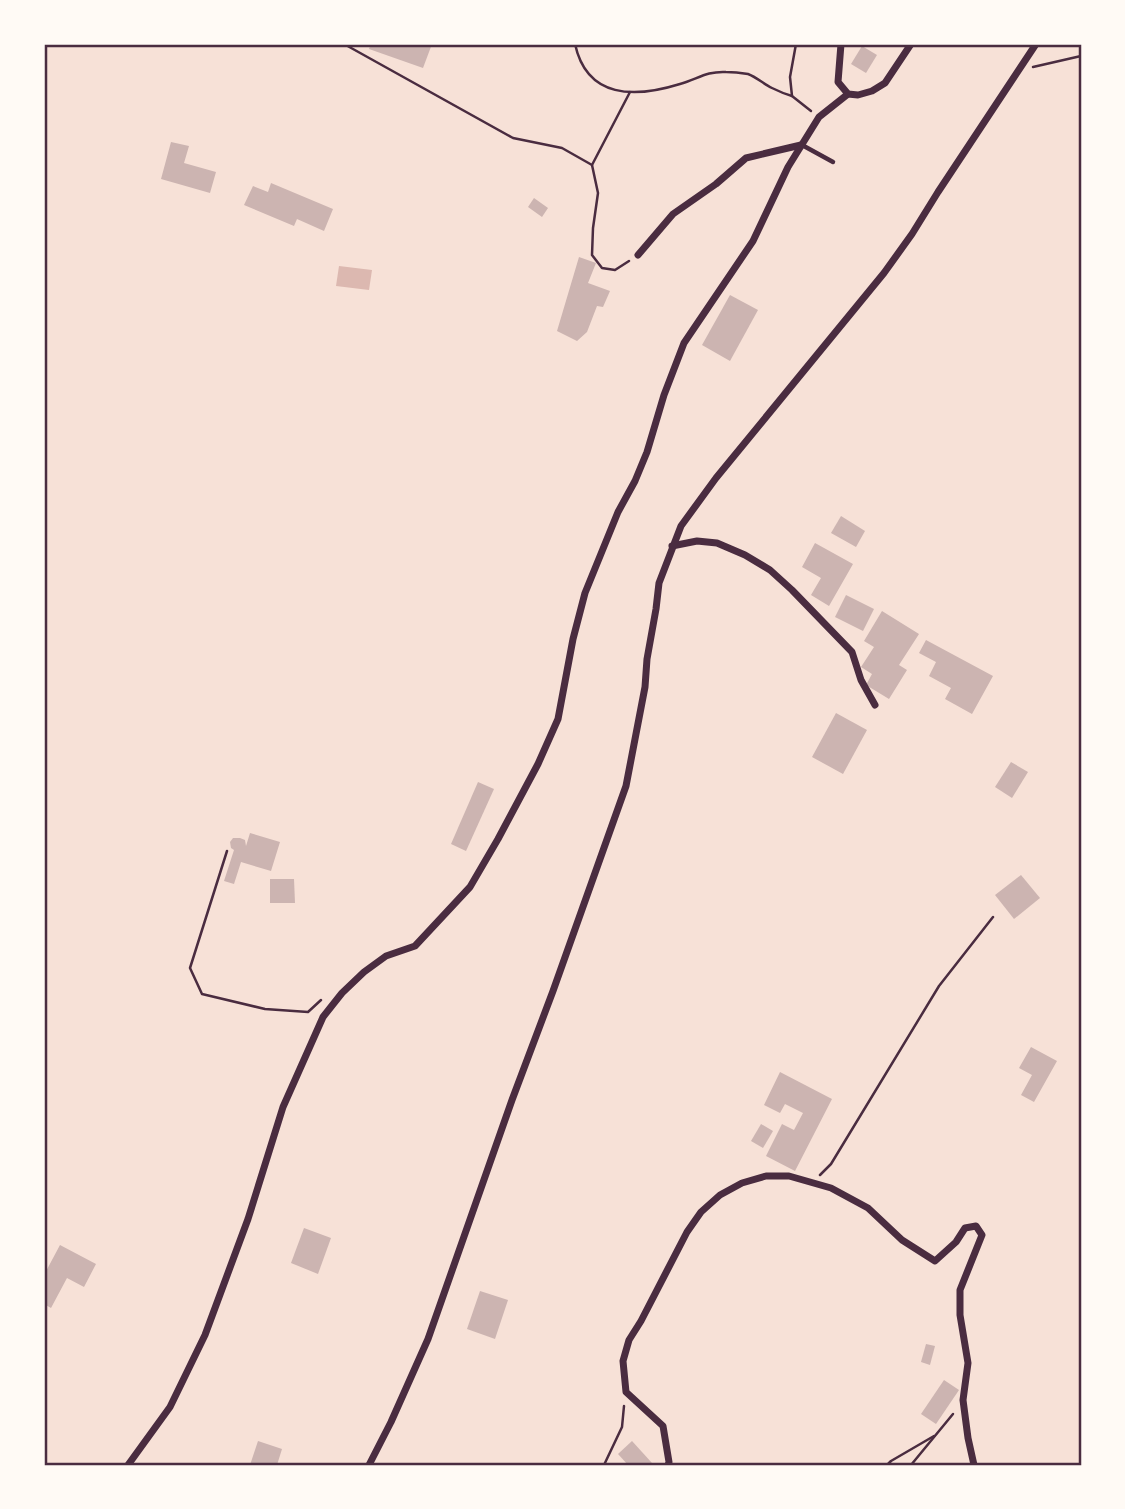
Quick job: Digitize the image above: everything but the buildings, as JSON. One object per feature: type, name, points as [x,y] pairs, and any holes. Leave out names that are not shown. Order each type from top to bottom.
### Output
[{"type":"street","points":[[841,44],[838,82],[848,94]]},
{"type":"street","points":[[128,1465],[170,1407],[205,1335],[248,1219],[283,1107],[323,1017],[342,993],[364,972],[386,956],[415,946],[470,887],[538,764],[558,719],[585,593],[618,512],[647,452],[684,343],[753,241],[788,167],[819,117],[848,94],[858,95],[872,91],[886,83],[911,44]]},
{"type":"street","points":[[369,1465],[428,1339],[626,786],[645,687],[659,583],[681,526],[716,478],[884,273],[1036,44]]},
{"type":"street","points":[[638,255],[673,214],[716,184],[746,158],[801,145]]},
{"type":"street","points":[[672,546],[697,541],[717,543],[770,570],[852,652],[861,680],[875,705]]},
{"type":"street","points":[[668,1465],[663,1426],[626,1392],[623,1361],[629,1340],[687,1232],[701,1212],[720,1195],[742,1183],[766,1177],[789,1176],[831,1188],[868,1208],[902,1240],[935,1261],[956,1242],[965,1228],[976,1226],[982,1235],[960,1290],[960,1315],[968,1363],[963,1400],[974,1465]]},
{"type":"lane","points":[[801,145],[832,162]]},
{"type":"path","points":[[344,44],[513,138],[562,148],[592,165]]},
{"type":"path","points":[[575,44],[581,63],[602,86],[644,93],[683,83],[706,73],[749,75],[792,96],[819,117]]},
{"type":"path","points":[[792,96],[790,77],[796,44]]},
{"type":"path","points":[[1019,71],[1081,56]]},
{"type":"path","points":[[630,92],[592,165],[598,193],[592,255],[602,268],[615,270],[638,255]]},
{"type":"path","points":[[227,851],[190,968],[201,994],[265,1009],[308,1012],[327,994]]},
{"type":"path","points":[[813,1183],[831,1164],[939,986],[993,917]]},
{"type":"path","points":[[604,1465],[622,1427],[626,1392]]},
{"type":"path","points":[[911,1465],[963,1400]]},
{"type":"path","points":[[887,1465],[937,1434]]},
{"type":"shaded area","points":[[339,266],[372,270],[369,290],[336,286]]}]
